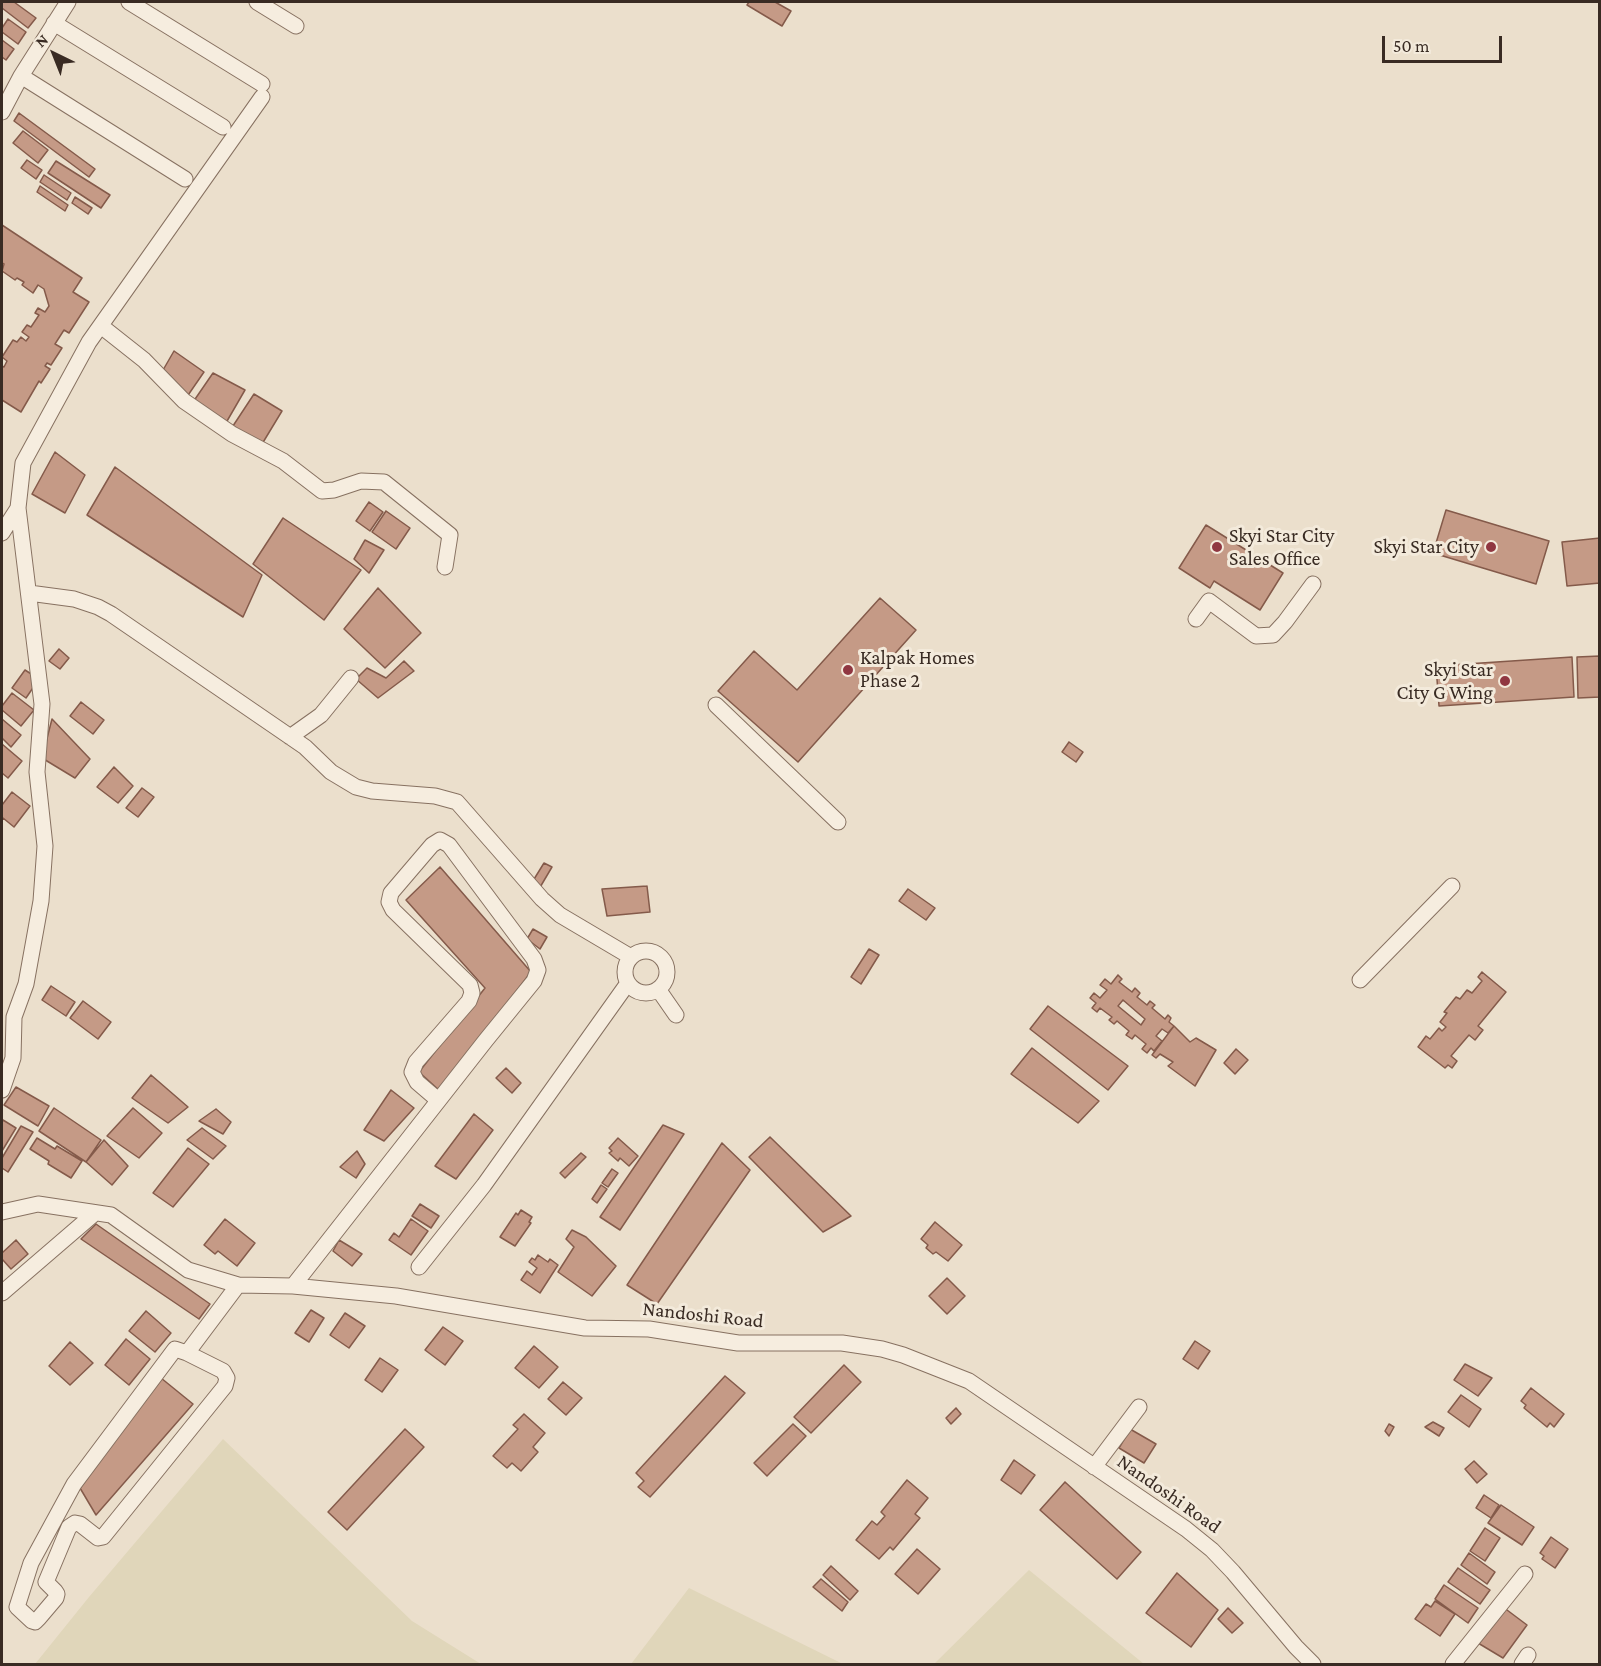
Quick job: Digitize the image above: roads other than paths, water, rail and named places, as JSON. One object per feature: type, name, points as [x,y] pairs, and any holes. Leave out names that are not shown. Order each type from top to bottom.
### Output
[{"type":"street","points":[[2,111],[21,76],[68,2]]},
{"type":"street","points":[[2,1089],[14,1058],[14,1017],[26,984],[39,912],[45,846],[37,772],[42,704],[18,508],[23,463],[67,379],[262,90],[129,2]]},
{"type":"street","points":[[257,2],[296,26]]},
{"type":"street","points":[[54,23],[223,127]]},
{"type":"street","points":[[21,76],[185,179]]},
{"type":"street","points":[[101,326],[144,360],[184,401],[232,434],[283,461],[322,490],[334,490],[361,481],[384,482],[450,535],[445,567]]},
{"type":"street","points":[[2,532],[18,508]]},
{"type":"street","points":[[1196,619],[1209,601],[1256,636],[1273,635],[1313,584]]},
{"type":"street","points":[[29,592],[75,599],[111,614],[305,747],[331,772],[356,787],[372,791],[435,796],[457,802],[542,899],[560,915],[631,957]]},
{"type":"street","points":[[290,737],[321,715],[351,678]]},
{"type":"street","points":[[716,705],[838,822]]},
{"type":"street","points":[[293,1286],[534,981],[538,970],[534,959],[449,845],[440,840],[432,844],[391,894],[389,902],[393,910],[470,985],[472,993],[469,1001],[416,1062],[412,1072],[417,1082],[438,1100]]},
{"type":"street","points":[[1360,980],[1452,886]]},
{"type":"street","points":[[650,951],[662,959],[667,972],[663,984],[658,989],[652,992],[638,992],[628,983],[625,970],[631,957],[636,953],[650,951]]},
{"type":"street","points":[[419,1267],[484,1185],[628,983]]},
{"type":"street","points":[[658,989],[676,1015]]},
{"type":"street","name":"Nandoshi Road","points":[[2,1212],[38,1204],[111,1215],[188,1270],[238,1285],[293,1286],[396,1296],[585,1328],[649,1329],[738,1343],[843,1343],[903,1355],[969,1381],[1186,1529],[1212,1550],[1309,1663]]},
{"type":"street","points":[[2,1293],[95,1213]]},
{"type":"street","points":[[187,1353],[238,1285]]},
{"type":"street","points":[[175,1349],[187,1353],[223,1371],[227,1378],[225,1386],[103,1537],[98,1538],[80,1524],[75,1523],[69,1527],[46,1582],[56,1591],[56,1598],[35,1622],[32,1621],[17,1607],[31,1563],[51,1523],[74,1484],[175,1349]]},
{"type":"street","points":[[1094,1467],[1139,1407]]},
{"type":"street","points":[[1453,1665],[1525,1574]]},
{"type":"place","name":"Skyi Star City Sales Office","points":[[1217,547]]},
{"type":"place","name":"Skyi Star City","points":[[1491,547]]},
{"type":"place","name":"Kalpak Homes Phase 2","points":[[848,670]]},
{"type":"place","name":"Skyi Star City G Wing","points":[[1505,681]]}]
